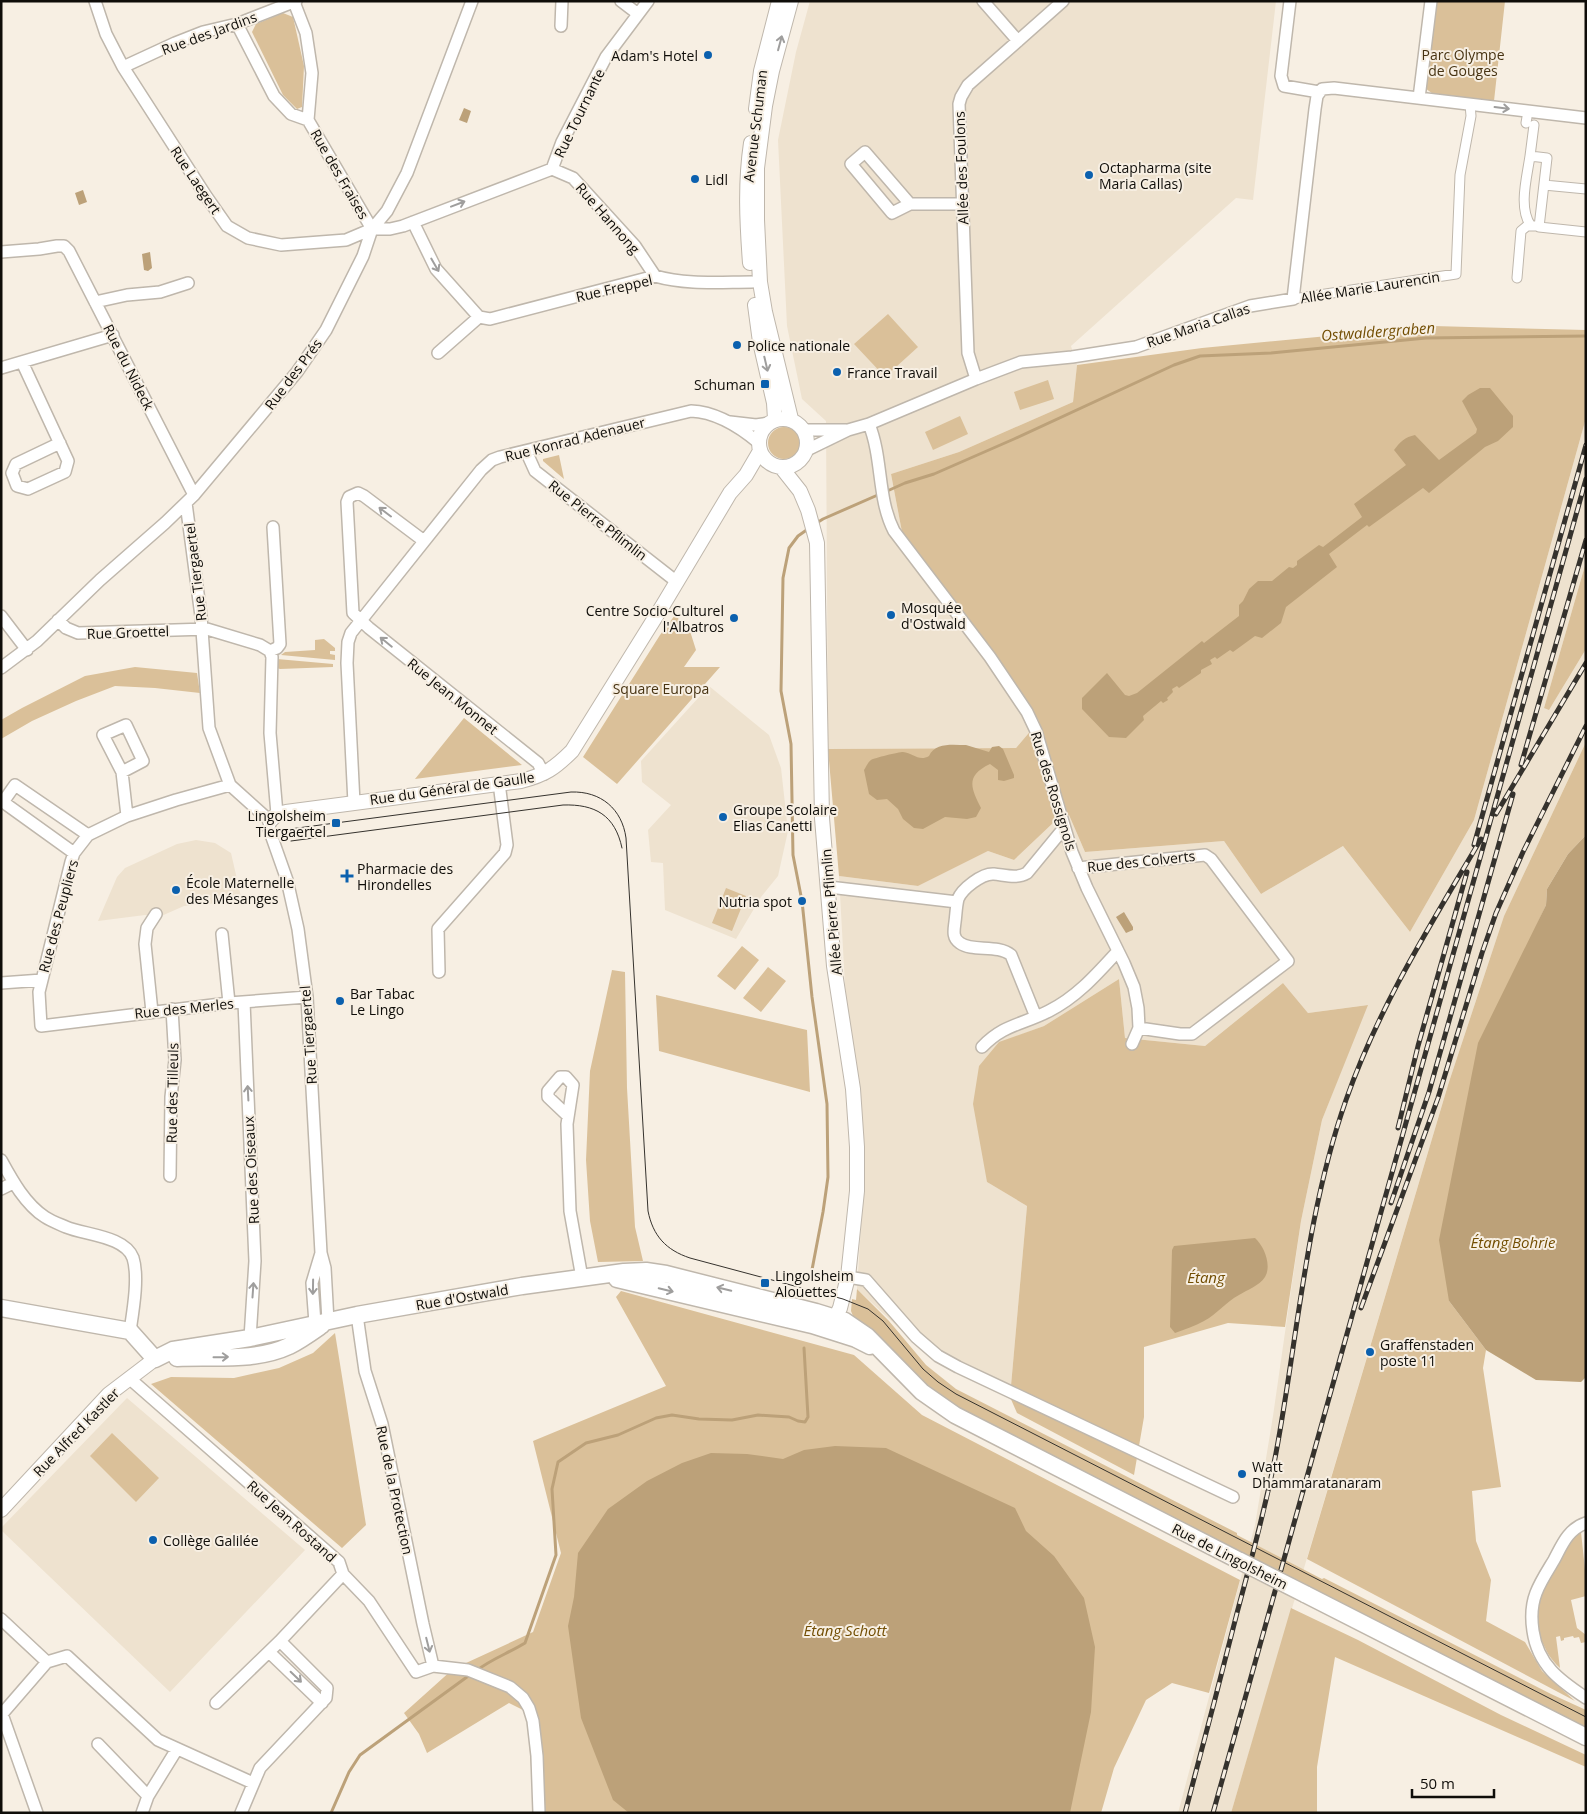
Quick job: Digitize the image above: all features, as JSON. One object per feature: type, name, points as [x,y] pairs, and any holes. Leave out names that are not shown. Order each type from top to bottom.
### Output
[{"type":"main road","name":"Rue d'Ostwald","points":[[155,1359],[173,1350],[250,1338],[357,1315],[522,1286],[624,1272],[654,1272],[833,1324]]},
{"type":"main road","points":[[1,1308],[130,1331],[155,1359]]},
{"type":"main road","name":"Rue d'Ostwald","points":[[155,1359],[238,1357],[270,1353],[301,1339],[321,1322]]},
{"type":"main road","name":"Rue de Lingolsheim","points":[[833,1324],[887,1357],[922,1392],[955,1414],[1586,1737]]},
{"type":"street","name":"Rue Laegert","points":[[95,1],[106,34],[124,68],[209,201],[228,226],[248,238],[281,245],[346,240],[372,229]]},
{"type":"street","name":"Rue des Prés","points":[[1,668],[27,650],[100,580],[194,495],[297,372],[326,330],[363,256],[372,229],[387,211],[407,173],[472,1]]},
{"type":"street","points":[[561,26],[562,1]]},
{"type":"street","points":[[621,1],[638,14]]},
{"type":"street","name":"Rue Tournante","points":[[372,229],[390,229],[413,222],[552,169],[562,142],[606,57],[648,1]]},
{"type":"street","name":"Avenue Schuman","points":[[772,421],[774,403],[760,342],[756,282],[747,220],[748,168],[761,71],[779,1]]},
{"type":"street","name":"Avenue Schuman","points":[[790,1],[767,97],[757,168],[756,282],[791,419]]},
{"type":"street","points":[[983,1],[1018,41]]},
{"type":"street","name":"Allée des Foulons","points":[[976,379],[968,354],[959,111],[961,97],[968,85],[1063,1]]},
{"type":"street","points":[[1290,1],[1280,76],[1284,86],[1319,92],[1327,88],[1334,88],[1586,118]]},
{"type":"street","points":[[1419,98],[1431,1]]},
{"type":"street","name":"Rue des Jardins","points":[[124,68],[182,40],[203,32],[237,24],[295,2]]},
{"type":"street","name":"Rue des Fraises","points":[[295,2],[306,33],[312,74],[308,120],[372,229]]},
{"type":"street","name":"Rue des Fraises","points":[[237,24],[274,96],[291,114],[308,120]]},
{"type":"street","points":[[1293,300],[1315,109],[1319,92]]},
{"type":"street","name":"Allée Marie Laurencin","points":[[1293,300],[1456,274],[1460,176],[1471,116],[1470,104]]},
{"type":"street","points":[[1528,111],[1530,156],[1525,214],[1527,220],[1535,226]]},
{"type":"street","points":[[910,204],[865,152],[851,164],[892,213],[910,204],[962,204]]},
{"type":"street","points":[[1530,156],[1546,158],[1544,185],[1535,226]]},
{"type":"street","name":"Rue Hannong","points":[[552,169],[573,178],[635,246],[655,276]]},
{"type":"street","points":[[1544,185],[1586,188]]},
{"type":"street","points":[[1526,192],[1542,194]]},
{"type":"street","points":[[413,222],[436,269],[479,317],[438,352]]},
{"type":"street","points":[[1517,278],[1521,231],[1527,226],[1586,232]]},
{"type":"street","name":"Rue du Nideck","points":[[1,252],[39,250],[57,246],[64,246],[69,251],[194,495]]},
{"type":"street","name":"Rue Freppel","points":[[479,317],[490,319],[655,276],[684,282],[756,282]]},
{"type":"street","points":[[95,302],[127,295],[160,292],[188,283]]},
{"type":"street","name":"Rue Maria Callas","points":[[804,454],[848,430],[870,424],[1021,362],[1072,357],[1136,347],[1250,306],[1293,300]]},
{"type":"street","points":[[1,368],[113,335]]},
{"type":"street","points":[[22,362],[60,443],[68,461],[65,472],[28,489],[17,486],[12,473],[16,464],[60,443]]},
{"type":"street","name":"Rue Konrad Adenauer","points":[[354,803],[348,649],[351,633],[486,464],[500,457],[691,411],[702,411],[730,422],[749,434],[759,447]]},
{"type":"street","points":[[783,418],[791,419],[801,425],[808,443],[804,454],[796,464],[777,466],[767,461],[759,447],[760,435],[763,428],[772,421],[783,418]]},
{"type":"street","name":"Rue Konrad Adenauer","points":[[730,422],[756,425],[772,421]]},
{"type":"street","name":"Rue des Rossignols","points":[[870,424],[876,441],[885,508],[894,531],[990,658],[1033,722],[1064,828],[1078,868],[1134,987],[1139,1028],[1132,1044]]},
{"type":"street","name":"Rue Maria Callas","points":[[804,430],[848,430]]},
{"type":"street","name":"Rue du Général de Gaulle","points":[[274,818],[286,812],[521,781],[544,774],[556,767],[572,751],[730,493],[746,475],[759,447]]},
{"type":"street","name":"Rue Pierre Pflimlin","points":[[526,451],[535,471],[677,582]]},
{"type":"street","name":"Allée Pierre Pflimlin","points":[[800,491],[804,454]]},
{"type":"street","name":"Rue du Général de Gaulle","points":[[746,475],[777,466]]},
{"type":"street","name":"Allée Pierre Pflimlin","points":[[777,466],[800,491],[816,543],[822,818],[834,966],[854,1089],[857,1191],[848,1277],[833,1324]]},
{"type":"street","points":[[360,621],[353,613],[347,502],[349,497],[358,493],[364,496],[424,541]]},
{"type":"street","name":"Rue Tiergaertel","points":[[186,503],[202,630],[207,629],[260,645],[270,651],[272,657],[270,733],[274,818],[269,829],[287,880],[298,929],[306,997],[321,1253],[325,1268],[321,1322]]},
{"type":"street","name":"Rue Tiergaertel","points":[[270,651],[277,648],[280,644],[273,527]]},
{"type":"street","points":[[1,616],[27,650]]},
{"type":"street","name":"Rue Groettel","points":[[58,620],[66,628],[78,633],[202,630]]},
{"type":"street","name":"Rue Jean Monnet","points":[[360,621],[538,763],[544,774]]},
{"type":"street","points":[[202,630],[210,728],[230,785],[274,818]]},
{"type":"street","points":[[122,772],[127,816]]},
{"type":"street","points":[[439,972],[438,929],[505,853],[507,845],[499,783]]},
{"type":"street","name":"Rue des Peupliers","points":[[74,853],[3,802],[15,785],[88,835]]},
{"type":"street","name":"Rue des Peupliers","points":[[61,1022],[41,1026],[39,992],[74,853],[88,835],[127,816],[230,785]]},
{"type":"street","points":[[1036,1017],[1011,956],[1003,951],[963,945],[956,939],[954,932],[958,902],[961,893],[985,874],[1019,876],[1027,873],[1064,828]]},
{"type":"street","name":"Rue des Colverts","points":[[1078,868],[1205,855],[1211,859],[1288,961],[1192,1034],[1139,1028]]},
{"type":"street","points":[[829,888],[958,902]]},
{"type":"street","points":[[152,1012],[145,944],[148,928],[156,918]]},
{"type":"street","points":[[222,934],[229,1003]]},
{"type":"street","points":[[982,1047],[1002,1030],[1036,1017],[1066,1001],[1078,992],[1118,951]]},
{"type":"street","name":"Rue des Peupliers","points":[[1,983],[42,980]]},
{"type":"street","name":"Rue des Merles","points":[[61,1022],[229,1003],[306,997]]},
{"type":"street","name":"Rue des Oiseaux","points":[[244,1002],[256,1261],[250,1338]]},
{"type":"street","name":"Rue des Tilleuls","points":[[170,1176],[171,1097],[175,1060],[172,1010]]},
{"type":"street","points":[[568,1116],[570,1211],[589,1278]]},
{"type":"street","points":[[1,1160],[13,1183],[44,1216],[66,1227],[114,1241],[128,1249],[133,1258],[135,1274],[130,1331]]},
{"type":"street","points":[[1,1190],[13,1183]]},
{"type":"street","points":[[848,1277],[866,1280],[916,1337],[938,1356],[958,1368],[1233,1497]]},
{"type":"street","name":"Rue de la Protection","points":[[357,1315],[365,1371],[382,1424],[433,1666]]},
{"type":"street","name":"Rue Alfred Kastler","points":[[1,1510],[110,1394],[155,1359]]},
{"type":"street","name":"Rue Jean Rostand","points":[[129,1378],[340,1562],[343,1574],[369,1602],[416,1672],[433,1666]]},
{"type":"street","points":[[1586,1523],[1575,1528],[1566,1538],[1536,1592],[1531,1612],[1535,1642],[1543,1662],[1560,1680],[1586,1698]]},
{"type":"street","points":[[216,1703],[280,1641],[343,1574]]},
{"type":"street","points":[[1,1619],[47,1662]]},
{"type":"street","points":[[241,1813],[260,1768],[326,1698],[327,1688],[280,1641]]},
{"type":"street","points":[[269,1652],[322,1703]]},
{"type":"street","points":[[37,1813],[2,1714],[47,1662],[67,1656],[158,1740],[253,1783]]},
{"type":"street","points":[[433,1666],[468,1670],[510,1687],[529,1708],[533,1722],[537,1756],[539,1813]]},
{"type":"street","points":[[98,1744],[148,1796]]},
{"type":"street","points":[[142,1813],[148,1796],[177,1749]]},
{"type":"shaded area","points":[[810,1],[1276,1],[1253,200],[1236,198],[1071,346],[1077,365],[1073,402],[959,452],[891,474],[902,532],[1039,721],[1016,748],[828,749],[826,421],[802,399],[787,326],[778,140],[796,52]]},
{"type":"shaded area","points":[[1586,418],[1586,562],[1544,708],[1552,705],[1586,649],[1586,742],[1504,916],[1448,1085],[1231,1813],[1178,1813],[1255,1525],[1301,1221],[1322,1120],[1367,1005],[1308,1013],[1283,983],[1205,1046],[1125,1038],[1119,979],[1044,1026],[999,1043],[987,1182],[1027,1206],[1010,1397],[929,1356],[857,1289],[864,1178],[846,1003],[839,876],[918,886],[988,851],[1014,860],[1053,823],[1069,815],[1085,852],[1224,841],[1261,894],[1343,846],[1410,932],[1474,820]]},
{"type":"shaded area","name":"Groupe Scolaire Elias Canetti","points":[[709,686],[769,735],[781,768],[788,831],[778,876],[761,897],[736,939],[665,910],[663,863],[651,862],[648,830],[671,805],[642,782],[641,761]]},
{"type":"shaded area","name":"École Maternelle des Mésanges","points":[[196,840],[215,843],[231,853],[242,901],[184,906],[159,917],[145,915],[98,921],[117,877],[125,868],[177,844]]},
{"type":"shaded area","name":"Collège Galilée","points":[[127,1398],[305,1550],[170,1692],[1,1530]]},
{"type":"green space","name":"Parc Olympe de Gouges","points":[[1436,1],[1505,1],[1494,101],[1433,94],[1425,88]]},
{"type":"green space","points":[[283,13],[293,17],[304,66],[302,107],[297,109],[283,95],[252,32],[256,24]]},
{"type":"green space","points":[[888,314],[918,347],[885,377],[854,344]]},
{"type":"green space","points":[[1433,326],[1586,330],[1586,418],[1474,820],[1410,932],[1343,846],[1261,894],[1224,841],[1085,852],[1069,815],[1053,823],[1014,860],[988,851],[918,886],[839,876],[828,749],[1016,748],[1039,721],[902,532],[891,474],[959,452],[1073,402],[1077,365],[1202,348]]},
{"type":"green space","points":[[1048,380],[1054,399],[1020,410],[1014,392]]},
{"type":"green space","points":[[960,416],[968,434],[933,450],[925,432]]},
{"type":"green space","points":[[784,427],[790,428],[795,432],[799,437],[799,449],[795,454],[790,458],[784,459],[778,458],[773,454],[769,449],[768,443],[769,437],[773,432],[778,428]]},
{"type":"green space","points":[[559,455],[564,479],[543,461],[543,459]]},
{"type":"green space","points":[[1586,562],[1586,649],[1549,710],[1544,708]]},
{"type":"green space","name":"Square Europa","points":[[675,615],[690,631],[696,650],[684,667],[720,667],[617,784],[583,757],[660,635]]},
{"type":"green space","points":[[324,639],[335,648],[335,651],[330,651],[330,654],[335,655],[335,660],[281,655],[285,652],[315,650],[315,640]]},
{"type":"green space","points":[[277,659],[333,664],[333,667],[280,669],[277,668]]},
{"type":"green space","points":[[135,667],[197,673],[200,693],[115,686],[32,721],[1,739],[1,720],[22,708],[85,676]]},
{"type":"green space","points":[[464,718],[522,765],[415,779]]},
{"type":"green space","points":[[1586,742],[1586,835],[1568,854],[1547,889],[1546,905],[1534,931],[1449,1301],[1486,1350],[1483,1368],[1501,1487],[1472,1491],[1476,1541],[1491,1580],[1486,1621],[1525,1642],[1542,1671],[1575,1701],[1307,1559],[1448,1085],[1504,916]]},
{"type":"green space","points":[[726,888],[746,896],[732,931],[712,923]]},
{"type":"green space","points":[[742,946],[759,960],[735,990],[717,976]]},
{"type":"green space","points":[[768,967],[786,981],[761,1012],[743,998]]},
{"type":"green space","points":[[612,970],[625,972],[627,1088],[635,1227],[643,1261],[598,1262],[590,1221],[586,1160],[590,1071]]},
{"type":"green space","points":[[1119,979],[1125,1038],[1205,1046],[1283,983],[1308,1013],[1368,1005],[1322,1120],[1301,1221],[1285,1327],[1228,1323],[1144,1347],[1144,1417],[1134,1475],[1017,1413],[1010,1397],[1027,1206],[987,1182],[973,1104],[979,1066],[999,1042],[1044,1026]]},
{"type":"green space","points":[[656,995],[807,1030],[810,1092],[659,1051]]},
{"type":"green space","points":[[857,1289],[889,1321],[926,1365],[956,1389],[1237,1533],[1237,1535],[1322,1579],[1324,1578],[1586,1710],[1586,1730],[943,1401],[853,1316],[851,1311],[852,1299],[856,1300]]},
{"type":"green space","name":"Étang Schott","points":[[621,1291],[854,1355],[922,1415],[1240,1580],[1209,1693],[1172,1683],[1146,1700],[1114,1768],[1101,1813],[534,1813],[528,1723],[525,1711],[509,1703],[427,1753],[419,1734],[404,1713],[453,1669],[533,1632],[561,1553],[533,1441],[666,1386],[616,1297]]},
{"type":"green space","points":[[335,1333],[366,1525],[342,1548],[151,1384],[171,1377],[234,1378],[279,1368],[313,1353]]},
{"type":"green space","points":[[112,1433],[159,1478],[136,1502],[90,1456]]},
{"type":"green space","points":[[1581,1532],[1586,1596],[1571,1600],[1577,1628],[1586,1635],[1586,1642],[1581,1643],[1579,1637],[1574,1638],[1573,1636],[1564,1638],[1561,1641],[1560,1636],[1556,1637],[1560,1668],[1549,1655],[1541,1639],[1536,1620],[1537,1609],[1539,1598],[1550,1574],[1578,1533]]},
{"type":"green space","points":[[1291,1608],[1358,1640],[1501,1715],[1586,1755],[1586,1767],[1335,1657],[1317,1767],[1317,1813],[1231,1813]]},
{"type":"water","points":[[464,108],[471,111],[467,123],[459,120]]},
{"type":"water","points":[[83,190],[87,202],[79,205],[75,193]]},
{"type":"water","points":[[150,252],[152,268],[148,271],[144,270],[142,254]]},
{"type":"water","points":[[1480,388],[1490,388],[1513,416],[1513,427],[1498,441],[1485,447],[1429,493],[1423,488],[1369,527],[1367,525],[1329,554],[1337,567],[1286,607],[1281,623],[1262,638],[1255,636],[1233,652],[1230,650],[1217,659],[1215,657],[1210,660],[1212,664],[1201,670],[1201,673],[1179,688],[1177,686],[1172,689],[1173,692],[1167,698],[1168,700],[1163,703],[1161,701],[1143,716],[1144,720],[1126,738],[1109,737],[1082,709],[1082,698],[1107,673],[1125,695],[1129,696],[1137,693],[1202,641],[1204,643],[1239,616],[1239,605],[1249,589],[1258,581],[1272,581],[1289,567],[1293,568],[1297,565],[1297,561],[1319,545],[1323,547],[1362,517],[1354,504],[1406,465],[1394,450],[1403,440],[1415,435],[1439,460],[1476,433],[1477,429],[1462,401]]},
{"type":"water","points":[[966,745],[989,752],[992,747],[999,746],[1003,749],[1014,775],[1014,778],[1004,781],[998,780],[998,770],[990,764],[977,773],[972,783],[981,808],[976,817],[967,819],[945,817],[923,829],[914,828],[903,819],[898,809],[887,799],[877,800],[869,794],[864,770],[871,760],[903,752],[919,758],[925,758],[935,748],[940,746]]},
{"type":"water","name":"Étang Bohrie","points":[[1586,835],[1586,1377],[1581,1382],[1536,1380],[1486,1350],[1449,1301],[1439,1240],[1478,1043],[1546,905],[1547,889],[1568,854]]},
{"type":"water","points":[[1124,912],[1133,927],[1133,930],[1126,933],[1116,917]]},
{"type":"water","name":"Étang","points":[[1255,1238],[1266,1256],[1268,1267],[1265,1277],[1209,1318],[1175,1333],[1170,1327],[1172,1250],[1174,1246]]},
{"type":"water","name":"Étang Schott","points":[[835,1446],[886,1448],[1015,1508],[1026,1531],[1054,1556],[1084,1598],[1095,1647],[1091,1712],[1070,1813],[629,1813],[613,1800],[581,1718],[568,1626],[574,1597],[578,1553],[608,1509],[647,1481],[682,1463],[711,1453],[747,1454],[783,1459],[804,1450]]},
{"type":"waterway","name":"Ostwaldergraben","points":[[885,492],[905,483],[934,474],[1174,365],[1200,356],[1271,353],[1426,338],[1586,336]]},
{"type":"waterway","points":[[815,524],[880,494]]},
{"type":"waterway","points":[[808,529],[798,536],[789,548],[783,578],[781,691],[791,744],[793,855],[802,901],[812,997],[827,1104],[828,1177],[811,1275]]},
{"type":"waterway","points":[[476,1671],[525,1643],[556,1555],[552,1489],[558,1462],[586,1443],[618,1435],[656,1418],[672,1415],[699,1419],[732,1420],[758,1415],[789,1417],[805,1422],[808,1417],[804,1348]]},
{"type":"waterway","points":[[331,1813],[349,1772],[360,1755],[471,1674]]},
{"type":"tram line","points":[[290,829],[571,792],[601,798],[615,810],[624,828],[626,838],[648,1211],[653,1228],[667,1246],[690,1258],[843,1299],[868,1309],[883,1321],[923,1369],[956,1394],[1586,1717]]},
{"type":"tram line","points":[[291,841],[574,805],[594,809],[609,820],[619,837],[622,848]]},
{"type":"railway","points":[[1474,845],[1586,445]]},
{"type":"railway","points":[[1213,1813],[1586,479]]},
{"type":"railway","points":[[1521,765],[1586,540]]},
{"type":"railway","points":[[1496,814],[1586,663]]},
{"type":"railway","points":[[1361,1308],[1438,1098],[1496,913],[1523,852],[1586,726]]},
{"type":"railway","points":[[1391,1203],[1429,1092],[1513,794]]},
{"type":"railway","points":[[1185,1813],[1268,1493],[1284,1409],[1312,1231],[1332,1143],[1359,1065],[1390,999],[1425,934],[1481,839]]},
{"type":"railway","points":[[1398,1128],[1418,1046],[1467,872]]},
{"type":"place","name":"Adam's Hotel","points":[[708,55]]},
{"type":"place","name":"Octapharma (site Maria Callas)","points":[[1089,175]]},
{"type":"place","name":"Lidl","points":[[695,179]]},
{"type":"place","name":"Police nationale","points":[[737,345]]},
{"type":"place","name":"France Travail","points":[[837,372]]},
{"type":"place","name":"Schuman","points":[[765,384]]},
{"type":"place","name":"Mosquée d'Ostwald","points":[[891,615]]},
{"type":"place","name":"Centre Socio-Culturel l'Albatros","points":[[734,618]]},
{"type":"place","name":"Groupe Scolaire Elias Canetti","points":[[723,817]]},
{"type":"place","name":"Lingolsheim Tiergaertel","points":[[336,823]]},
{"type":"place","name":"Pharmacie des Hirondelles","points":[[347,876]]},
{"type":"place","name":"École Maternelle des Mésanges","points":[[176,890]]},
{"type":"place","name":"Nutria spot","points":[[802,901]]},
{"type":"place","name":"Bar Tabac Le Lingo","points":[[340,1001]]},
{"type":"place","name":"Lingolsheim Alouettes","points":[[765,1283]]},
{"type":"place","name":"Graffenstaden poste 11","points":[[1370,1352]]},
{"type":"place","name":"Watt Dhammaratanaram","points":[[1242,1474]]},
{"type":"place","name":"Collège Galilée","points":[[153,1540]]}]
